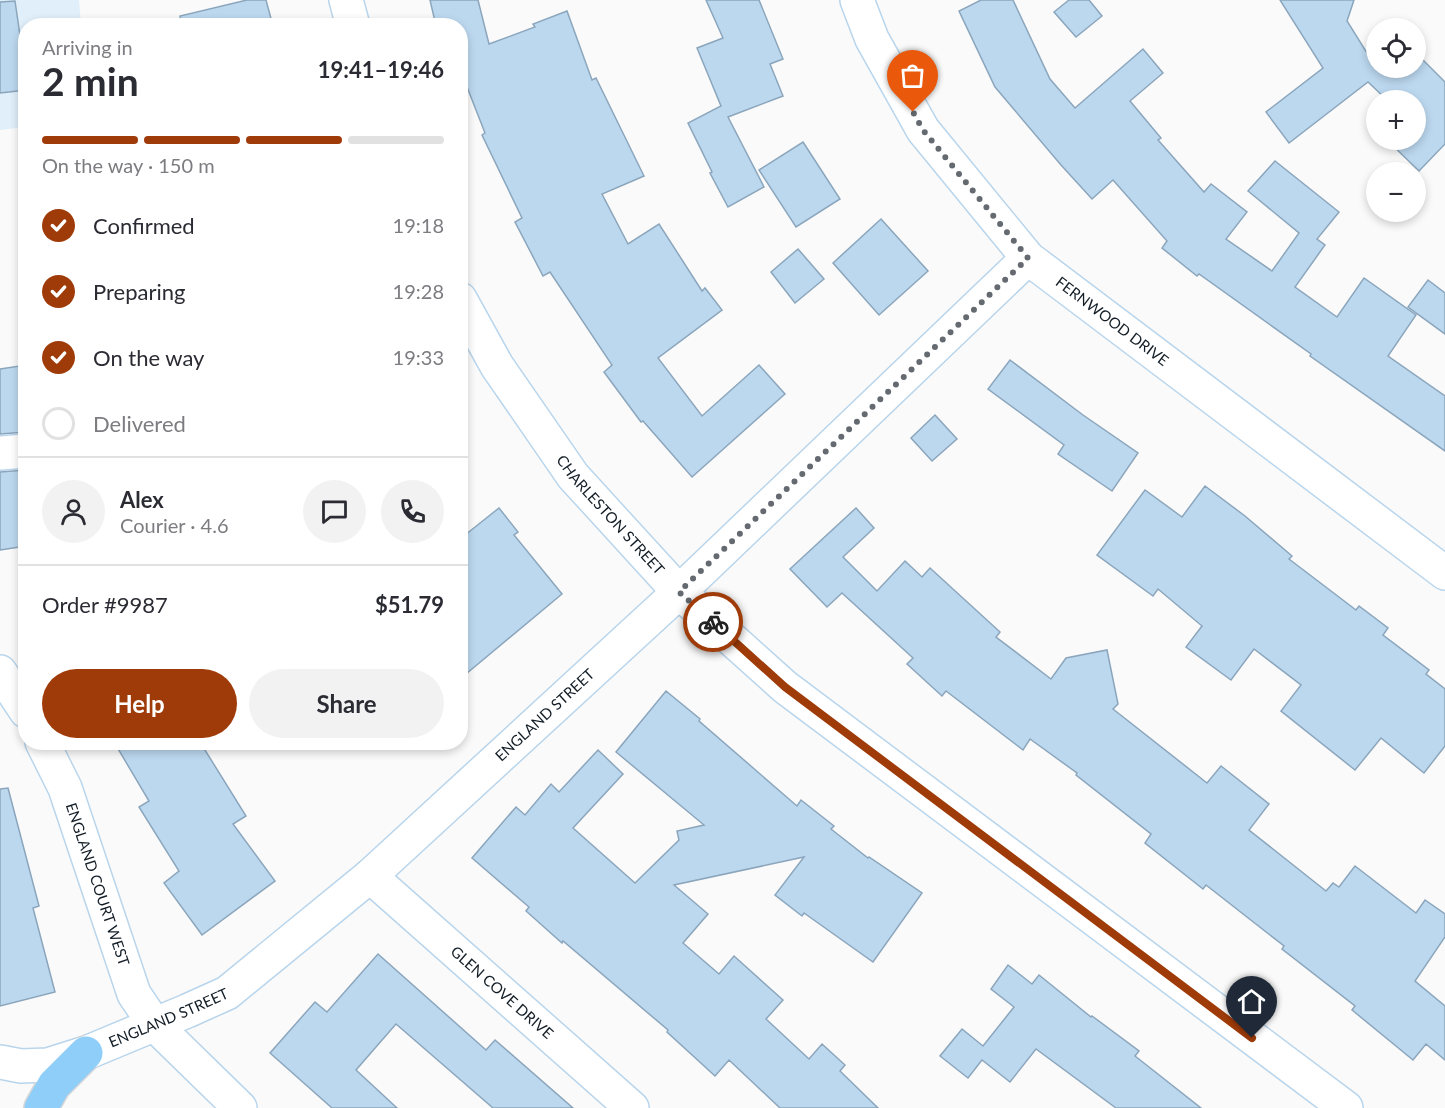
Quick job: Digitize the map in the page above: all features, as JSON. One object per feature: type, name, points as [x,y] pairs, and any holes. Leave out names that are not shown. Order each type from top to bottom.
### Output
[{"type":"main road","points":[[41,1108],[54,1085],[86,1053]]},
{"type":"street","points":[[346,0],[351,18]]},
{"type":"street","name":"FERNWOOD DRIVE","points":[[857,0],[872,39],[923,130],[1028,258],[1445,573]]},
{"type":"street","name":"ENGLAND STREET","points":[[0,1062],[21,1066],[48,1065],[86,1053],[227,993],[370,876],[679,592],[1028,258]]},
{"type":"street","name":"CHARLESTON STREET","points":[[468,313],[497,366],[573,476],[679,592],[785,687],[1346,1108]]},
{"type":"street","points":[[0,453],[18,452]]},
{"type":"street","points":[[0,672],[18,699]]},
{"type":"street","name":"ENGLAND COURT WEST","points":[[46,750],[65,788],[134,994],[155,1025],[240,1108]]},
{"type":"street","name":"GLEN COVE DRIVE","points":[[370,876],[632,1108]]},
{"type":"shaded area","points":[[0,0],[79,0],[80,18],[18,18],[18,128],[0,130]]},
{"type":"building","points":[[247,0],[266,0],[271,18],[180,18],[180,16]]},
{"type":"building","points":[[430,0],[478,0],[489,44],[535,27],[533,24],[567,11],[592,80],[596,78],[644,176],[602,194],[628,244],[659,224],[702,291],[705,288],[722,310],[658,358],[702,416],[759,365],[785,394],[692,477],[643,421],[641,422],[604,372],[612,365],[550,272],[543,276],[515,222],[522,218],[482,135],[485,133],[468,89],[468,18],[434,18]]},
{"type":"building","points":[[706,0],[759,0],[783,59],[770,64],[783,96],[728,117],[764,187],[728,207],[688,123],[721,106],[697,48],[723,38]]},
{"type":"building","points":[[981,0],[1013,0],[1050,79],[1075,108],[1143,49],[1163,73],[1130,101],[1161,138],[1158,140],[1204,192],[1211,184],[1247,212],[1226,239],[1272,271],[1299,233],[1248,191],[1275,161],[1339,212],[1317,239],[1325,245],[1295,287],[1337,317],[1364,278],[1416,315],[1388,356],[1445,396],[1445,451],[1199,274],[1197,276],[1162,248],[1167,241],[1113,180],[1092,199],[995,87],[959,11]]},
{"type":"building","points":[[1069,0],[1089,0],[1102,16],[1076,37],[1054,12]]},
{"type":"building","points":[[1280,0],[1354,0],[1347,21],[1366,51],[1366,78],[1426,78],[1426,63],[1445,82],[1445,144],[1426,164],[1410,162],[1397,150],[1426,150],[1426,90],[1376,90],[1368,82],[1289,143],[1266,112],[1323,68]]},
{"type":"building","points":[[15,1],[18,22],[18,91],[0,93],[0,2]]},
{"type":"building","points":[[803,142],[840,199],[796,227],[759,170]]},
{"type":"building","points":[[881,219],[928,271],[879,315],[833,263]]},
{"type":"building","points":[[798,249],[824,279],[795,303],[771,272]]},
{"type":"building","points":[[1428,280],[1445,293],[1445,334],[1408,307]]},
{"type":"building","points":[[1010,360],[1138,453],[1112,491],[1058,454],[1064,445],[988,389]]},
{"type":"building","points":[[18,366],[18,433],[0,434],[0,369]]},
{"type":"building","points":[[935,415],[957,439],[932,461],[911,438]]},
{"type":"building","points":[[18,471],[18,547],[0,550],[0,472]]},
{"type":"building","points":[[1205,486],[1292,556],[1289,559],[1356,610],[1359,606],[1388,628],[1383,635],[1429,670],[1426,674],[1445,689],[1445,746],[1424,773],[1381,738],[1355,770],[1281,711],[1301,685],[1254,649],[1231,680],[1186,647],[1202,626],[1158,589],[1153,596],[1097,555],[1145,490],[1182,517]]},
{"type":"building","points":[[499,508],[518,532],[514,535],[562,594],[468,672],[468,533]]},
{"type":"building","points":[[856,508],[874,528],[843,557],[877,591],[905,561],[922,577],[930,568],[1000,632],[996,637],[1051,679],[1066,658],[1107,650],[1118,704],[1113,709],[1207,783],[1221,766],[1269,804],[1249,830],[1326,891],[1333,883],[1339,887],[1355,866],[1416,913],[1425,900],[1445,914],[1445,937],[1415,981],[1445,1006],[1445,1060],[1426,1044],[1413,1060],[1352,1010],[1355,1006],[1282,949],[1284,946],[1206,885],[1203,889],[1145,843],[1151,834],[1076,775],[1077,773],[1030,739],[1023,750],[946,691],[942,696],[907,664],[913,658],[842,593],[827,607],[790,569]]},
{"type":"building","points":[[666,691],[797,806],[801,800],[834,826],[831,829],[868,858],[922,893],[873,962],[804,913],[802,916],[775,895],[804,857],[674,885],[708,914],[683,943],[719,974],[734,956],[783,1000],[766,1019],[809,1059],[822,1044],[845,1065],[840,1071],[878,1108],[780,1108],[729,1060],[715,1076],[667,1032],[668,1030],[526,911],[529,907],[472,858],[516,807],[525,815],[551,784],[559,792],[598,750],[623,774],[573,828],[635,883],[679,840],[677,831],[704,825],[616,752]]},
{"type":"building","points":[[119,750],[205,750],[246,816],[233,824],[275,881],[202,935],[164,883],[179,871],[139,807],[149,801]]},
{"type":"building","points":[[8,788],[39,906],[33,908],[55,992],[0,1006],[0,789]]},
{"type":"building","points":[[378,954],[486,1050],[495,1040],[573,1108],[493,1108],[396,1024],[356,1070],[397,1108],[332,1108],[270,1053],[315,1002],[327,1012]]},
{"type":"building","points":[[1008,965],[1032,984],[1039,975],[1091,1017],[1139,1051],[1135,1056],[1201,1108],[1116,1108],[1036,1049],[1010,1082],[982,1060],[968,1078],[940,1056],[962,1029],[983,1046],[1014,1007],[991,989]]},
{"type":"way so far","points":[[713,622],[679,592],[1028,258],[923,130],[913,112]]},
{"type":"route","points":[[713,622],[785,687],[1252,1038]]}]
